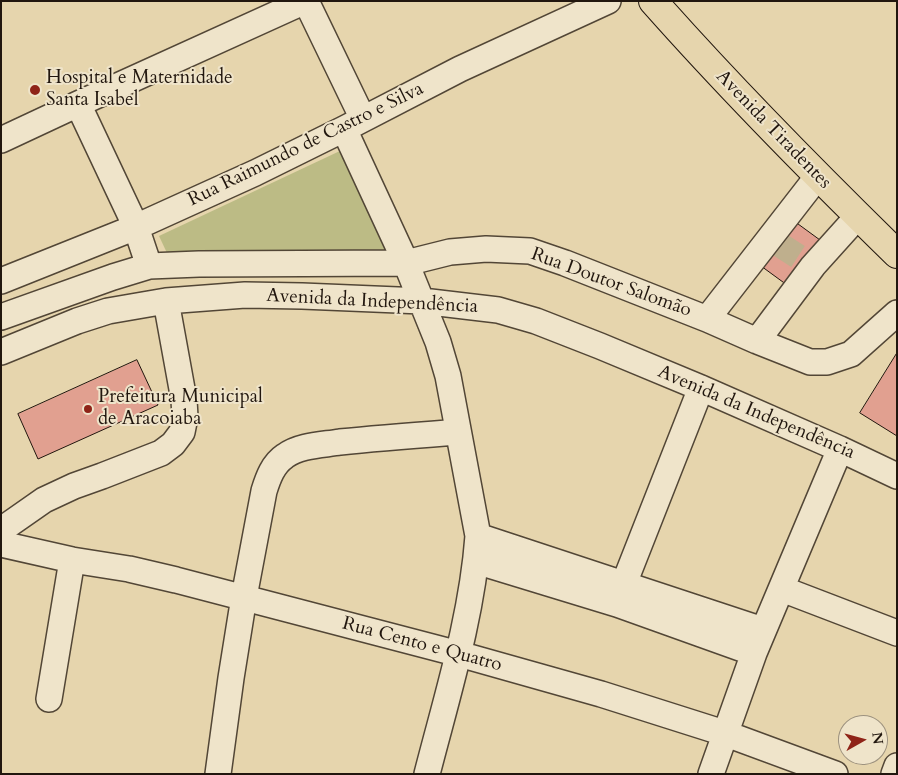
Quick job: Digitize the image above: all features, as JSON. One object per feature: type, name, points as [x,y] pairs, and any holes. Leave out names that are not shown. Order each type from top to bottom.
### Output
[{"type":"main road","name":"Avenida Tiradentes","points":[[653,1],[728,84],[897,254]]},
{"type":"street","points":[[1,140],[305,1],[438,342],[448,376],[478,536],[476,561],[459,654],[427,774]]},
{"type":"street","name":"Rua Raimundo de Castro e Silva","points":[[1,281],[136,226],[254,173],[460,69],[608,1]]},
{"type":"street","points":[[78,104],[136,226],[150,266]]},
{"type":"street","points":[[708,319],[773,240],[818,176]]},
{"type":"street","points":[[757,341],[809,263],[858,216]]},
{"type":"street","name":"Rua Doutor Salomão","points":[[1,317],[113,277],[150,266],[406,263],[450,252],[486,249],[530,252],[565,263],[708,319],[810,362],[827,362],[851,354],[897,313]]},
{"type":"street","points":[[241,264],[245,295]]},
{"type":"street","name":"Avenida da Independência","points":[[1,352],[108,311],[166,300],[245,295],[422,301],[498,310],[529,319],[600,346],[701,388],[897,476]]},
{"type":"street","points":[[1,530],[44,500],[74,486],[161,453],[174,444],[182,432],[185,417],[184,400],[166,300]]},
{"type":"street","points":[[620,594],[701,388]]},
{"type":"street","points":[[218,774],[244,597],[264,491],[269,476],[277,462],[294,450],[309,446],[365,439],[458,432]]},
{"type":"street","points":[[711,774],[754,653],[840,449]]},
{"type":"street","points":[[478,536],[620,594],[754,653]]},
{"type":"street","name":"Rua Cento e Quatro","points":[[1,544],[72,560],[129,569],[244,597],[459,654],[601,694],[724,733],[835,774]]},
{"type":"street","points":[[49,699],[72,560]]},
{"type":"street","points":[[476,561],[764,630]]},
{"type":"street","points":[[782,589],[897,633]]},
{"type":"street","points":[[894,774],[897,766]]},
{"type":"shaded area","points":[[342,150],[389,257],[167,253],[159,236]]},
{"type":"building","points":[[794,221],[820,240],[787,285],[761,266]]},
{"type":"building","points":[[897,353],[897,436],[860,413]]},
{"type":"building","name":"Prefeitura Municipal de Aracoiaba","points":[[137,360],[158,405],[38,459],[18,414]]},
{"type":"tunnel","points":[[777,243],[805,261]]},
{"type":"place","name":"Hospital e Maternidade Santa Isabel","points":[[35,90]]},
{"type":"place","name":"Prefeitura Municipal de Aracoiaba","points":[[88,409]]}]
